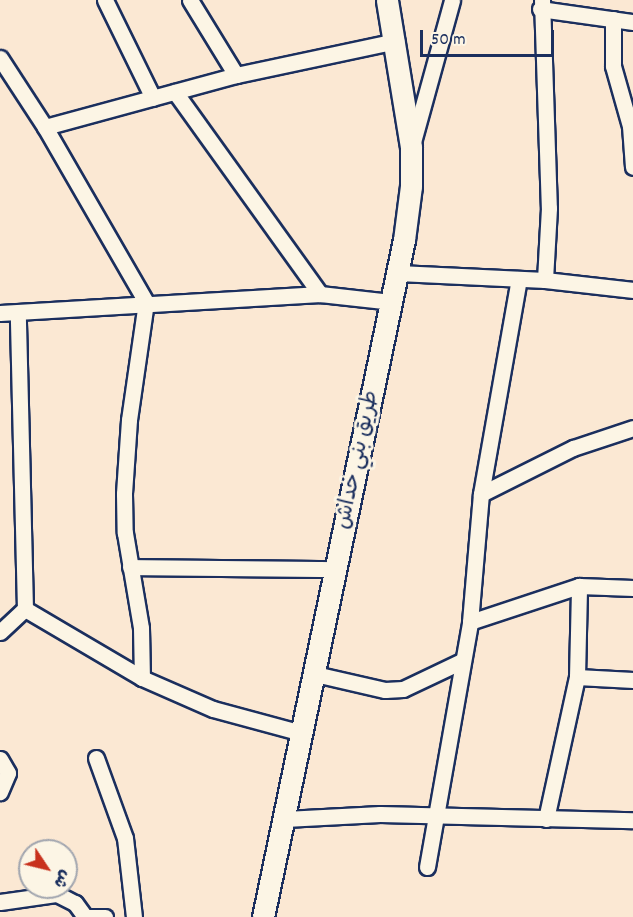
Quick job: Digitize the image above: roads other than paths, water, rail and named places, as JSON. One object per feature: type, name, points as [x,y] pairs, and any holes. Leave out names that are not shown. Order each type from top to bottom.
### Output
[{"type":"main road","name":"طريق بني خداش","points":[[263,917],[398,273],[411,186],[411,147],[396,41],[387,0]]},
{"type":"street","points":[[105,0],[153,98]]},
{"type":"street","points":[[190,0],[236,75]]},
{"type":"street","points":[[411,147],[452,0]]},
{"type":"street","points":[[545,280],[549,208],[541,5],[633,22]]},
{"type":"street","points":[[613,19],[613,66],[630,126],[633,167]]},
{"type":"street","points":[[45,127],[236,75],[396,41]]},
{"type":"street","points":[[0,58],[45,127],[146,302],[126,452],[125,533],[141,628],[142,678]]},
{"type":"street","points":[[176,92],[320,294]]},
{"type":"street","points":[[398,273],[545,280],[633,290]]},
{"type":"street","points":[[427,867],[438,815],[470,622],[481,494],[519,279]]},
{"type":"street","points":[[0,313],[18,314],[146,302],[320,294],[392,302]]},
{"type":"street","points":[[0,632],[25,609],[18,314]]},
{"type":"street","points":[[481,494],[573,448],[633,428]]},
{"type":"street","points":[[130,567],[336,568]]},
{"type":"street","points":[[470,622],[579,586],[633,588]]},
{"type":"street","points":[[546,819],[577,677],[579,586]]},
{"type":"street","points":[[25,609],[142,678],[213,709],[302,733]]},
{"type":"street","points":[[315,674],[385,690],[403,689],[462,661]]},
{"type":"street","points":[[577,677],[633,680]]},
{"type":"street","points":[[96,758],[125,838],[134,917]]},
{"type":"street","points":[[0,759],[8,773],[0,792]]},
{"type":"street","points":[[285,819],[438,815],[633,820]]},
{"type":"street","points":[[0,902],[57,894],[75,903],[85,917],[105,917]]}]
